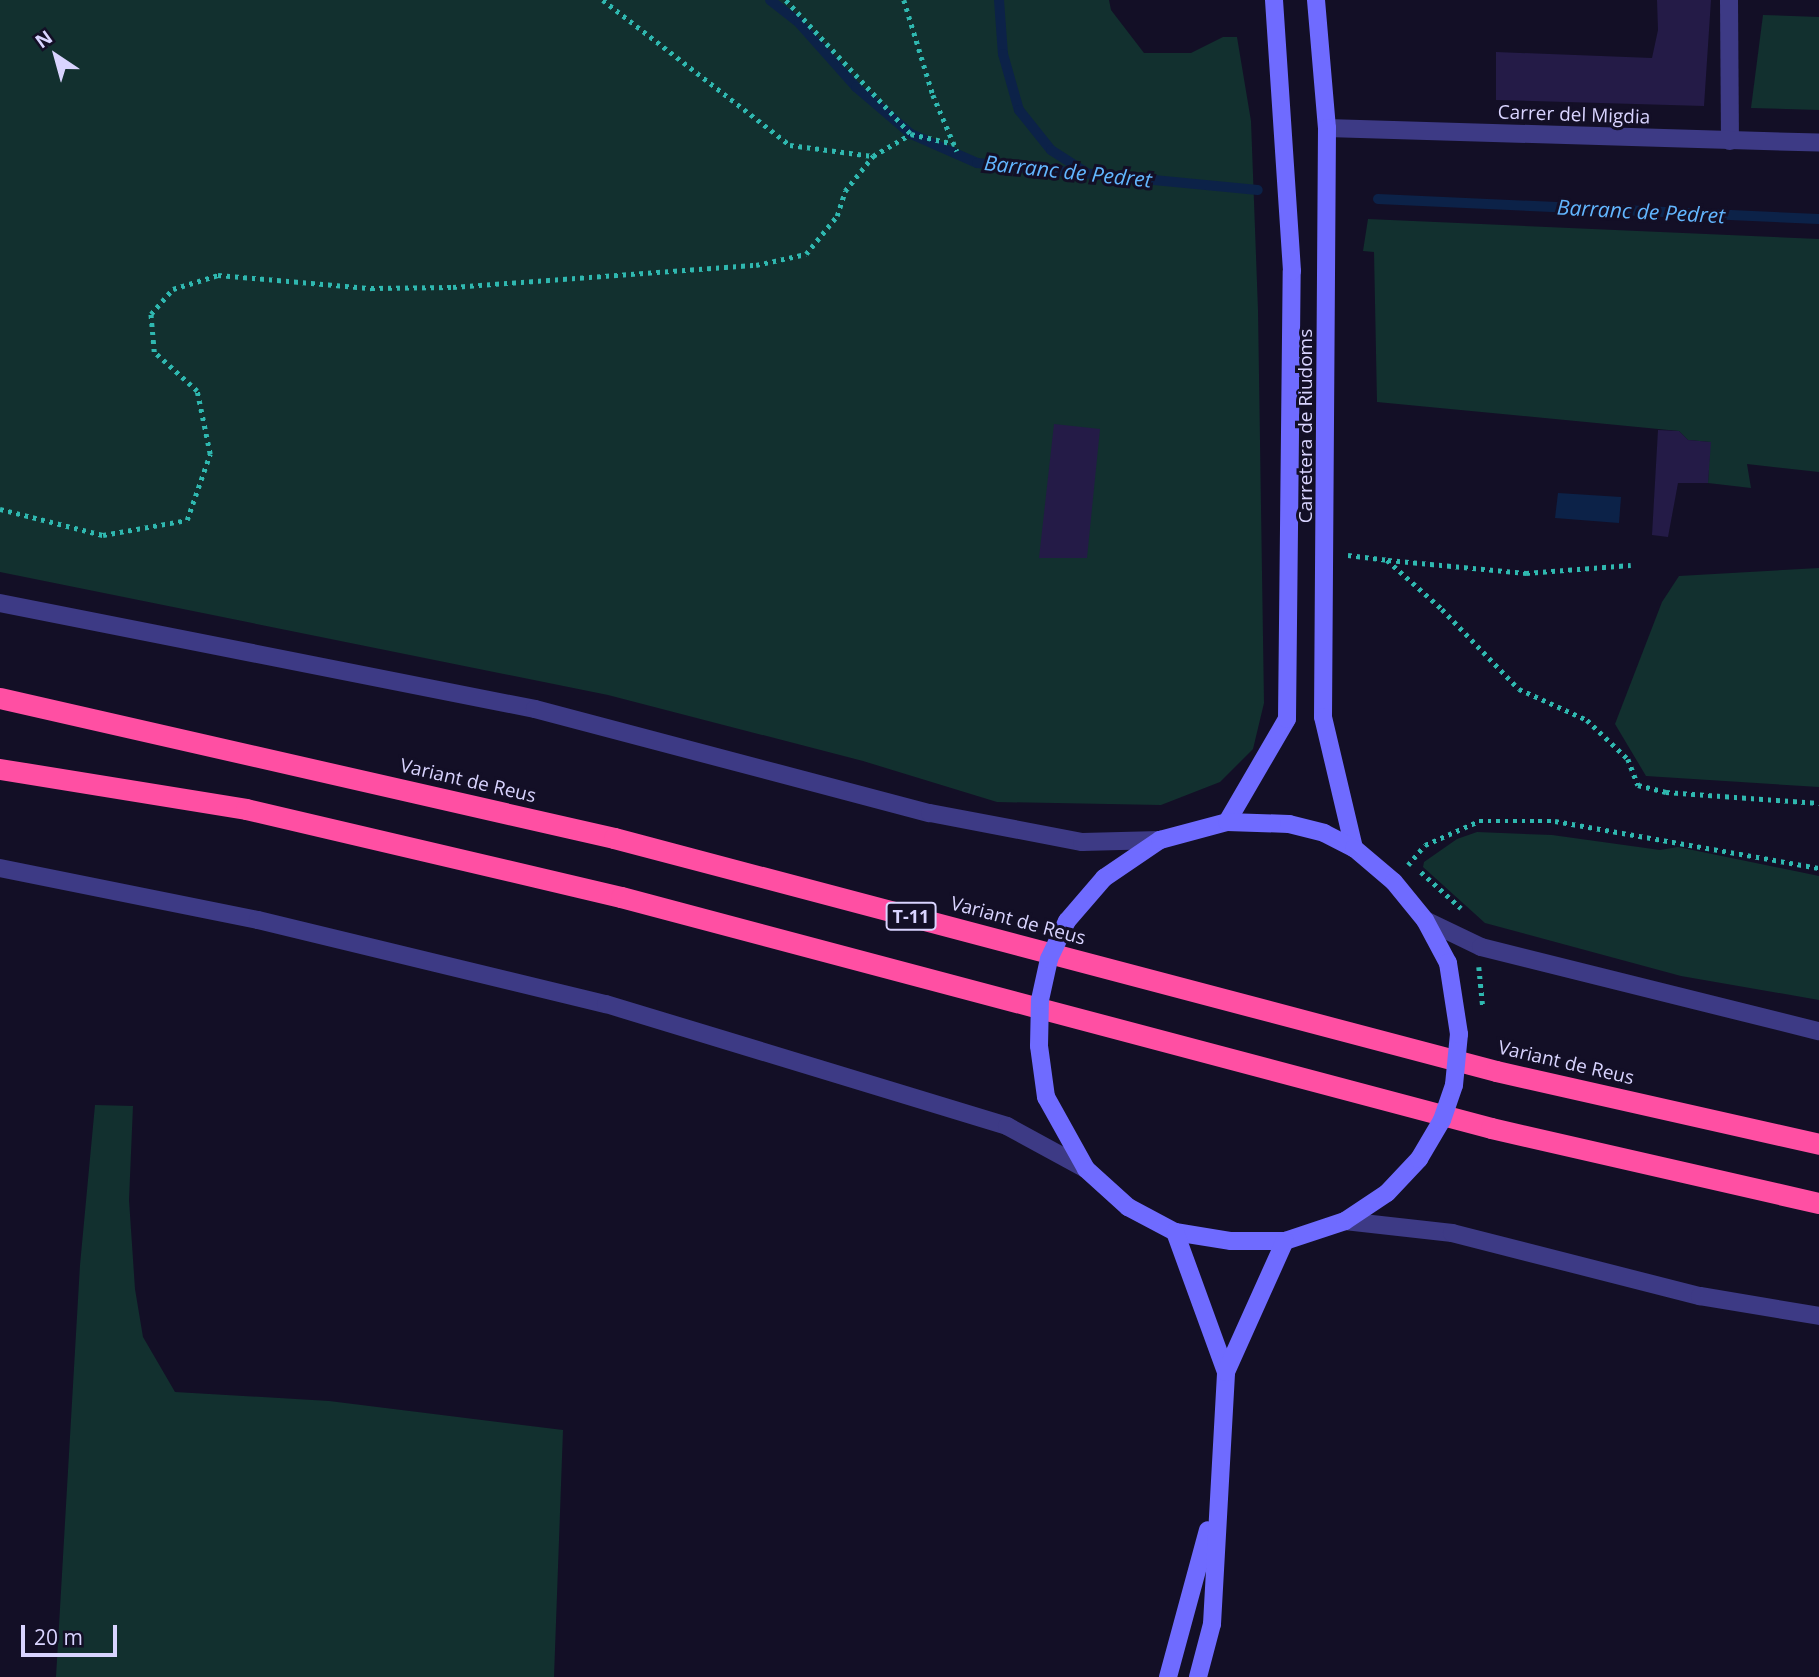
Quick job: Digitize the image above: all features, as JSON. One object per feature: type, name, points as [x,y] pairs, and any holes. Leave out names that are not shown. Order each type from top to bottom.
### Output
[{"type":"highway","name":"Variant de Reus","points":[[0,698],[614,838],[1496,1071],[1819,1144]]},
{"type":"highway","points":[[4,770],[246,809],[621,897],[1491,1128],[1819,1203]]},
{"type":"main road","name":"Carretera de Riudoms","points":[[1227,822],[1287,719],[1292,271],[1274,0]]},
{"type":"main road","name":"Carretera de Riudoms","points":[[1316,0],[1327,128],[1323,717],[1354,848]]},
{"type":"main road","points":[[1227,822],[1289,824],[1324,833],[1354,848],[1394,882],[1425,920],[1448,963],[1459,1034],[1454,1085],[1442,1120],[1419,1159],[1387,1193],[1345,1221],[1285,1241],[1231,1241],[1175,1232],[1128,1207],[1086,1169],[1046,1097],[1039,1035],[1040,1000],[1049,959],[1067,921],[1104,878],[1160,840],[1227,822]]},
{"type":"main road","points":[[1175,1232],[1226,1372]]},
{"type":"main road","points":[[1201,1677],[1212,1624],[1215,1503],[1226,1372],[1285,1241]]},
{"type":"main road","points":[[1168,1677],[1215,1503]]},
{"type":"street","points":[[1729,0],[1730,141]]},
{"type":"street","name":"Carrer del Migdia","points":[[1327,128],[1819,143]]},
{"type":"street","points":[[0,603],[535,709],[930,813],[1082,842],[1160,840]]},
{"type":"street","points":[[0,868],[258,919],[606,1004],[1007,1126],[1086,1169]]},
{"type":"street","points":[[1425,920],[1481,947],[1819,1031]]},
{"type":"street","points":[[1345,1221],[1452,1233],[1700,1296],[1819,1316]]},
{"type":"path","points":[[603,0],[790,145],[873,156]]},
{"type":"path","points":[[786,0],[911,134],[955,144]]},
{"type":"path","points":[[904,0],[933,95],[957,151]]},
{"type":"path","points":[[0,509],[103,536],[187,520],[210,454],[197,391],[154,352],[151,314],[173,289],[218,275],[335,286],[426,288],[757,265],[806,254],[837,216],[845,191],[873,156],[911,134]]},
{"type":"path","points":[[1326,553],[1526,573],[1631,565]]},
{"type":"path","points":[[1387,560],[1442,609],[1519,689],[1587,720],[1628,759],[1639,785],[1666,792],[1819,803]]},
{"type":"path","points":[[1394,882],[1425,845],[1479,821],[1555,821],[1819,867]]},
{"type":"green space","points":[[0,0],[1109,0],[1111,10],[1144,53],[1191,53],[1223,37],[1237,37],[1251,121],[1258,310],[1264,703],[1253,749],[1220,782],[1161,805],[997,802],[863,761],[608,695],[0,572]]},
{"type":"green space","points":[[1763,15],[1819,17],[1819,110],[1751,108]]},
{"type":"green space","points":[[1368,219],[1819,239],[1819,472],[1747,464],[1751,488],[1708,483],[1710,442],[1688,440],[1679,431],[1377,402],[1374,252],[1363,251]]},
{"type":"green space","points":[[1819,568],[1819,787],[1646,776],[1615,724],[1662,602],[1679,576]]},
{"type":"green space","points":[[1477,832],[1552,835],[1660,850],[1678,847],[1819,876],[1819,1000],[1681,976],[1485,923],[1423,867],[1424,862],[1457,839]]},
{"type":"green space","points":[[95,1105],[133,1106],[129,1200],[135,1289],[143,1337],[175,1392],[329,1401],[563,1430],[554,1677],[56,1677],[80,1265]]},
{"type":"water","points":[[1558,493],[1621,497],[1619,523],[1555,518]]},
{"type":"building","points":[[1657,0],[1711,0],[1704,106],[1496,100],[1496,52],[1652,58],[1658,30]]},
{"type":"building","points":[[1054,424],[1100,429],[1087,558],[1039,558]]},
{"type":"building","points":[[1658,430],[1679,431],[1688,440],[1711,442],[1708,483],[1678,483],[1668,537],[1652,535]]},
{"type":"waterway","name":"Barranc de Pedret","points":[[770,0],[799,23],[856,87],[911,134],[977,163],[1258,190]]},
{"type":"waterway","points":[[999,0],[1003,54],[1019,110],[1051,150],[1087,173]]},
{"type":"waterway","name":"Barranc de Pedret","points":[[1378,199],[1819,219]]}]
